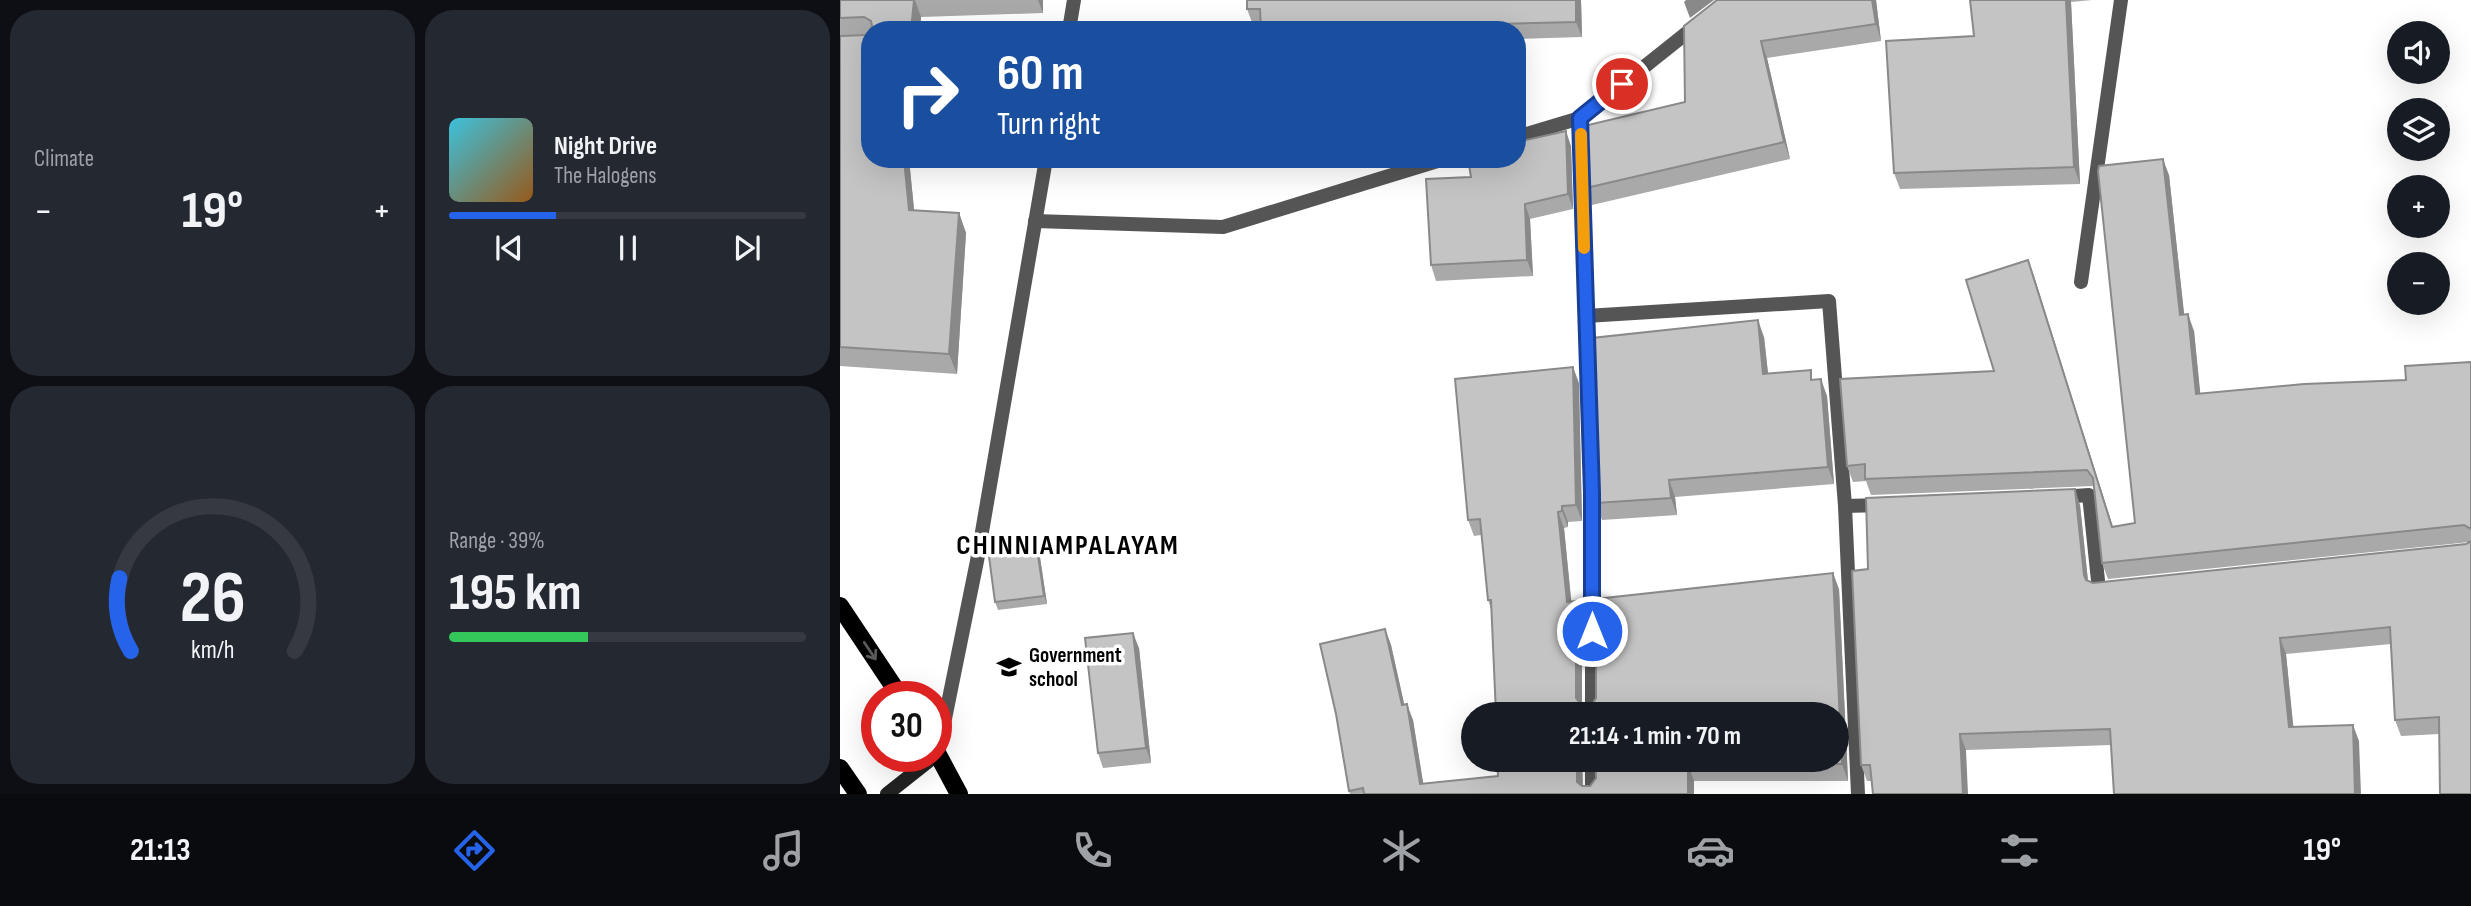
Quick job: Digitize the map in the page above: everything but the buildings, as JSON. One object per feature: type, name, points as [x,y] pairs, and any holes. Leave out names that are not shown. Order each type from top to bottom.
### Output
[{"type":"main road","points":[[840,606],[890,681]]},
{"type":"main road","points":[[840,768],[858,794]]},
{"type":"main road","points":[[887,794],[914,772]]},
{"type":"main road","points":[[947,772],[960,794]]},
{"type":"street","points":[[1070,21],[1074,0]]},
{"type":"street","points":[[1526,134],[1580,118],[1728,0]]},
{"type":"street","points":[[2081,282],[2121,0]]},
{"type":"street","points":[[1580,118],[1592,493],[1592,702]]},
{"type":"street","points":[[952,681],[977,561],[1044,168]]},
{"type":"street","points":[[1035,221],[1223,227],[1415,168]]},
{"type":"street","points":[[1586,316],[1829,301],[1845,506],[1858,794]]},
{"type":"street","points":[[2049,497],[2090,495],[2099,590],[2126,587]]},
{"type":"street","points":[[1845,506],[1900,504]]},
{"type":"street","points":[[1592,772],[1592,794]]},
{"type":"slow traffic","points":[[1581,134],[1584,248]]},
{"type":"place","name":"Government school","points":[[1009,667]]},
{"type":"district","name":"CHINNIAMPALAYAM","points":[[1068,545]]},
{"type":"route","points":[[1592,631],[1592,493],[1580,118],[1622,84]]}]
